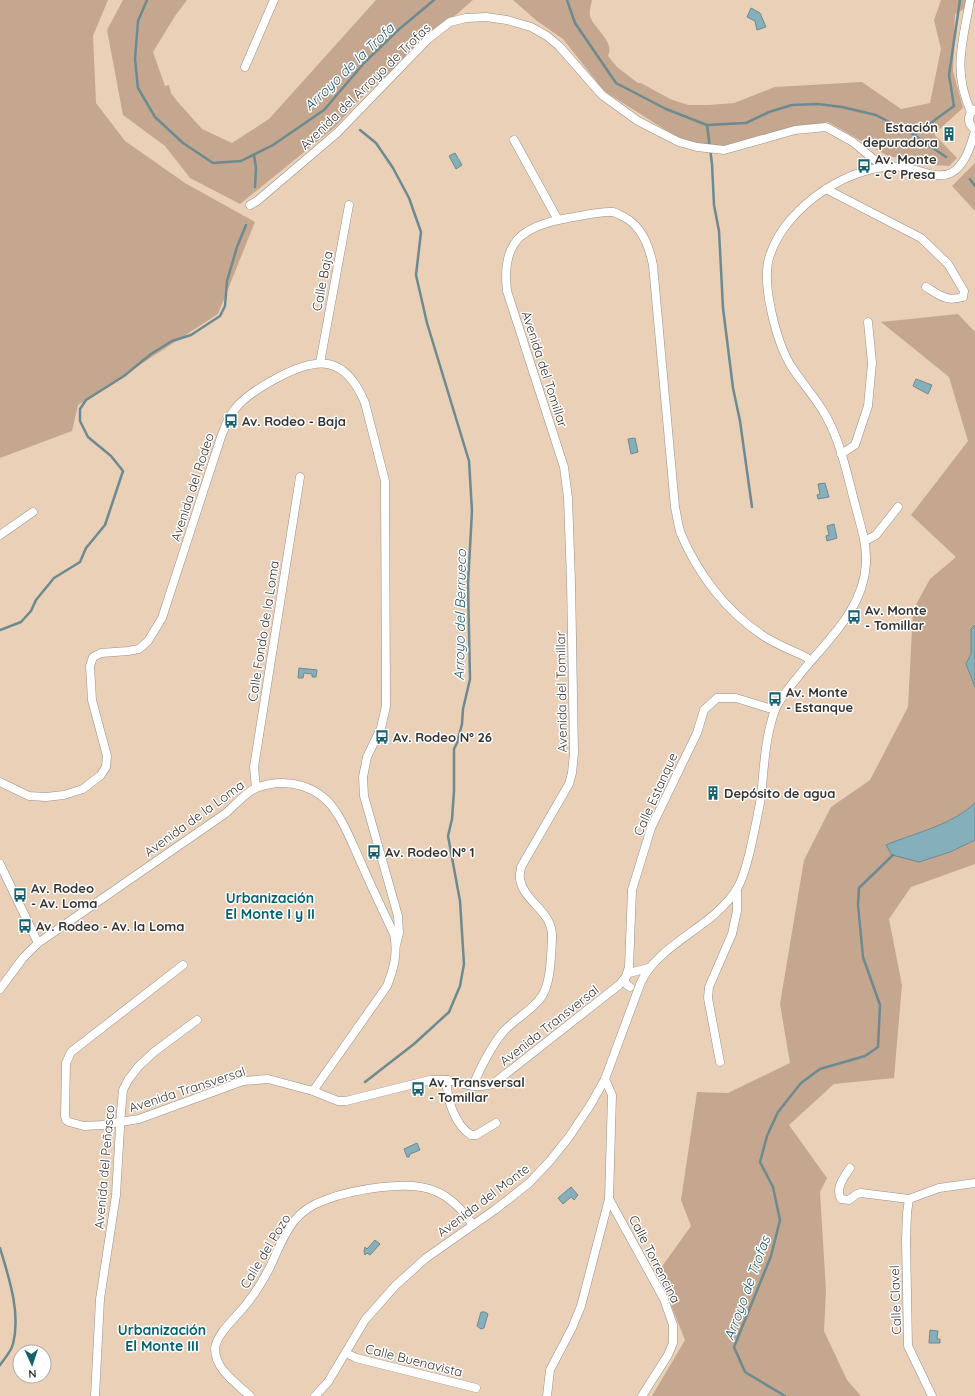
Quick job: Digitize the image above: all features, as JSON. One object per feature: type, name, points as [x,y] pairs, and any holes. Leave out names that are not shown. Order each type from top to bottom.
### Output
[{"type":"street","points":[[245,67],[274,0]]},
{"type":"street","points":[[970,0],[962,42],[960,73],[964,97],[973,111],[968,120],[969,124],[975,130]]},
{"type":"street","name":"Avenida del Arroyo de Trofas","points":[[250,205],[257,201],[337,133],[428,39],[450,22],[466,18],[486,17],[507,20],[531,28],[547,36],[559,46],[602,96],[638,121],[679,142],[698,147],[724,150],[796,130],[826,127],[853,142],[877,162],[879,167]]},
{"type":"street","name":"Avenida del Monte","points":[[315,1396],[328,1382],[366,1320],[395,1286],[426,1258],[529,1183],[550,1162],[588,1109],[605,1079],[633,1001],[649,968],[658,958],[709,919],[725,904],[737,889],[748,861],[756,825],[769,733],[775,710],[785,693],[810,661],[850,614],[859,595],[866,572],[865,541],[834,432],[824,413],[790,365],[780,344],[774,324],[770,300],[767,274],[768,259],[781,231],[800,209],[826,189],[866,171],[879,167],[906,168],[939,176],[953,173],[964,161],[975,130]]},
{"type":"street","points":[[514,140],[558,220]]},
{"type":"street","points":[[826,189],[921,238],[948,264],[964,291],[962,297],[955,299],[945,298],[926,286]]},
{"type":"street","name":"Calle Baja","points":[[320,362],[349,205]]},
{"type":"street","name":"Avenida del Tomillar","points":[[473,1086],[504,1030],[534,1006],[543,995],[547,984],[552,937],[551,926],[547,917],[524,891],[520,878],[521,867],[566,789],[572,773],[574,753],[571,581],[568,498],[564,467],[507,291],[506,264],[518,239],[528,231],[558,220],[602,212],[615,212],[629,220],[637,227],[645,239],[653,264],[675,507],[681,533],[698,568],[726,606],[745,624],[764,637],[806,657],[810,661]]},
{"type":"street","points":[[841,454],[855,445],[868,406],[872,363],[868,322]]},
{"type":"street","points":[[320,362],[334,366],[345,372],[353,379],[360,391],[365,403],[385,481],[386,706],[379,732],[367,757],[363,777],[364,796],[398,916],[399,932],[396,945]]},
{"type":"street","name":"Avenida del Rodeo","points":[[0,782],[29,796],[46,797],[64,795],[83,789],[101,775],[106,767],[107,756],[92,700],[90,666],[93,657],[100,653],[139,649],[148,641],[162,618],[221,437],[228,420],[235,409],[244,399],[273,380],[294,369],[320,362]]},
{"type":"street","name":"Calle Fondo de la Loma","points":[[256,788],[254,767],[300,476]]},
{"type":"street","points":[[865,541],[876,535],[898,507]]},
{"type":"street","points":[[0,535],[33,512]]},
{"type":"street","name":"Calle Estanque","points":[[625,977],[633,969],[632,890],[651,828],[697,733],[704,710],[717,698],[736,698],[775,710]]},
{"type":"street","name":"Avenida de la Loma","points":[[0,989],[23,958],[38,943],[226,813],[242,798],[256,788],[277,784],[298,784],[314,790],[338,814],[394,934],[396,945],[394,968],[387,986],[313,1091]]},
{"type":"street","points":[[0,864],[38,943]]},
{"type":"street","points":[[720,1062],[708,998],[709,987],[732,934],[737,911],[737,889]]},
{"type":"street","points":[[387,919],[395,912],[395,904]]},
{"type":"street","points":[[725,904],[737,911]]},
{"type":"street","name":"Avenida Transversal","points":[[182,964],[71,1052],[66,1063],[66,1120],[73,1124],[84,1126],[102,1125],[139,1119],[243,1081],[268,1079],[313,1091],[338,1101],[346,1101],[430,1080],[447,1080],[473,1086],[493,1084],[619,985],[625,977]]},
{"type":"street","name":"Avenida del Monte","points":[[633,969],[649,968]]},
{"type":"street","points":[[630,987],[635,987],[641,982],[640,975],[633,969]]},
{"type":"street","points":[[625,977],[626,984],[630,987],[633,1001]]},
{"type":"street","name":"Avenida Transversal","points":[[619,985],[630,987]]},
{"type":"street","name":"Avenida del Peñasco","points":[[95,1396],[100,1299],[116,1195],[123,1090],[138,1067],[154,1052],[197,1020]]},
{"type":"street","points":[[547,1396],[550,1370],[572,1328],[581,1306],[609,1199],[612,1095],[605,1079]]},
{"type":"street","points":[[447,1080],[446,1089],[454,1114],[465,1132],[471,1135],[476,1135],[496,1123]]},
{"type":"street","points":[[850,1168],[839,1188],[839,1195],[841,1199],[849,1200],[856,1194],[860,1193],[910,1199],[939,1188],[975,1183]]},
{"type":"street","name":"Calle del Pozo","points":[[250,1396],[221,1368],[216,1360],[215,1348],[218,1338],[248,1302],[269,1269],[280,1245],[294,1221],[308,1209],[324,1200],[383,1186],[421,1187],[434,1190],[445,1196],[466,1215],[473,1225]]},
{"type":"street","name":"Calle Torrencina","points":[[609,1199],[664,1299],[673,1325],[673,1343],[668,1355],[642,1396]]},
{"type":"street","name":"Calle Clavel","points":[[910,1199],[907,1213],[906,1240],[908,1346],[932,1396]]},
{"type":"street","name":"Calle Buenavista","points":[[346,1353],[356,1358],[476,1388]]},
{"type":"shaded area","points":[[0,0],[975,0],[975,1396],[0,1396]]},
{"type":"shaded area","points":[[0,0],[108,0],[93,36],[96,103],[125,141],[185,183],[255,222],[218,314],[78,405],[72,431],[0,458]]},
{"type":"shaded area","points":[[123,0],[187,0],[175,16],[153,52],[165,86],[169,85],[171,93],[177,101],[202,129],[232,143],[269,119],[376,0],[473,0],[364,95],[335,127],[240,204],[190,178],[165,146],[123,115],[107,30]]},
{"type":"shaded area","points":[[513,0],[592,0],[590,16],[609,45],[608,56],[617,67],[638,83],[641,83],[670,99],[688,105],[734,103],[775,87],[862,82],[901,109],[930,103],[941,49],[934,20],[941,0],[975,0],[975,3],[955,14],[953,71],[963,108],[934,134],[957,158],[949,166],[932,165],[888,156],[828,122],[724,148],[683,141],[604,91],[563,39],[537,21]]},
{"type":"shaded area","points":[[975,163],[975,211],[952,186]]},
{"type":"shaded area","points":[[958,314],[975,332],[975,625],[971,629],[971,654],[966,664],[975,687],[975,803],[951,820],[904,838],[919,862],[950,852],[975,840],[975,864],[911,887],[889,919],[902,985],[894,1078],[834,1084],[789,1125],[827,1178],[820,1192],[826,1291],[824,1331],[847,1380],[861,1396],[652,1396],[685,1340],[658,1272],[691,1226],[681,1200],[697,1092],[728,1093],[790,1063],[780,1004],[804,860],[831,807],[870,780],[908,707],[913,610],[930,579],[956,557],[911,515],[968,441],[949,377],[881,322]]},
{"type":"water","points":[[751,8],[760,13],[766,27],[757,30],[755,21],[747,17]]},
{"type":"water","points":[[455,153],[462,165],[456,169],[449,156]]},
{"type":"water","points":[[916,379],[932,385],[928,394],[913,386]]},
{"type":"water","points":[[635,438],[638,452],[631,454],[628,439]]},
{"type":"water","points":[[825,483],[829,497],[818,499],[817,495],[820,494],[818,484]]},
{"type":"water","points":[[834,524],[837,538],[827,541],[826,536],[829,535],[827,526]]},
{"type":"water","points":[[975,625],[975,687],[966,664],[971,654],[971,629]]},
{"type":"water","points":[[299,668],[317,670],[316,677],[312,677],[312,674],[304,673],[303,678],[298,678]]},
{"type":"water","points":[[975,803],[975,840],[950,852],[919,862],[892,855],[886,845],[944,823],[965,811]]},
{"type":"water","points":[[417,1143],[420,1150],[410,1154],[409,1157],[407,1157],[404,1149]]},
{"type":"water","points":[[571,1187],[578,1195],[574,1200],[571,1197],[563,1204],[558,1198]]},
{"type":"water","points":[[375,1240],[380,1244],[370,1255],[367,1253],[365,1255],[365,1247],[367,1249]]},
{"type":"water","points":[[481,1312],[488,1314],[484,1328],[481,1329],[477,1326]]},
{"type":"water","points":[[930,1330],[938,1331],[937,1339],[940,1339],[940,1343],[929,1343]]},
{"type":"waterway","name":"Arroyo de la Trofa","points":[[147,0],[138,21],[135,59],[138,88],[155,117],[183,143],[213,163],[241,161],[273,145],[324,110],[364,63],[397,31],[434,0]]},
{"type":"waterway","name":"Arroyo de la Trofa","points":[[567,0],[575,23],[616,83],[666,109],[707,125],[746,123],[769,112],[792,105],[818,104],[842,107],[876,115],[914,135],[946,157]]},
{"type":"waterway","points":[[914,135],[954,106],[949,75],[960,0]]},
{"type":"waterway","points":[[707,125],[712,164],[714,205],[719,231],[723,308],[733,388],[740,421],[752,507]]},
{"type":"waterway","name":"Arroyo del Berrueco","points":[[360,130],[376,143],[393,168],[409,198],[421,232],[416,275],[427,323],[469,461],[472,511],[468,584],[470,679],[463,709],[462,724],[454,749],[454,791],[452,819],[448,836],[460,901],[464,964],[460,986],[449,1012],[414,1044],[365,1082]]},
{"type":"waterway","points":[[254,155],[256,168],[255,187]]},
{"type":"waterway","name":"Arroyo de Trofas","points":[[970,179],[975,186]]},
{"type":"waterway","points":[[0,630],[21,622],[31,611],[36,600],[54,578],[80,562],[86,548],[105,525],[123,471],[111,456],[88,437],[80,421],[80,409],[86,400],[124,376],[151,354],[172,341],[191,335],[220,316],[225,306],[227,281],[237,247],[246,225]]},
{"type":"waterway","name":"Arroyo de Trofas","points":[[785,1396],[745,1372],[734,1347],[771,1256],[780,1220],[773,1187],[760,1162],[767,1136],[778,1112],[801,1083],[820,1069],[865,1056],[878,1047],[880,1005],[863,957],[858,905],[859,888],[893,855]]},
{"type":"waterway","points":[[0,1248],[13,1296],[16,1320],[12,1347],[0,1365]]},
{"type":"place","name":"Estación depuradora","points":[[949,134]]},
{"type":"place","name":"Av. Monte - Cº Presa","points":[[864,166]]},
{"type":"place","name":"Av. Rodeo - Baja","points":[[231,421]]},
{"type":"place","name":"Av. Monte - Tomillar","points":[[854,617]]},
{"type":"place","name":"Av. Monte - Estanque","points":[[775,699]]},
{"type":"place","name":"Av. Rodeo Nº 26","points":[[382,737]]},
{"type":"place","name":"Depósito de agua","points":[[713,793]]},
{"type":"place","name":"Av. Rodeo Nº 1","points":[[374,852]]},
{"type":"place","name":"Av. Rodeo - Av. Loma","points":[[20,895]]},
{"type":"place","name":"Av. Rodeo - Av. la Loma","points":[[25,926]]},
{"type":"place","name":"Av. Transversal - Tomillar","points":[[418,1089]]},
{"type":"district","name":"Urbanización El Monte I y II","points":[[270,906]]},
{"type":"district","name":"Urbanización El Monte III","points":[[162,1338]]}]
